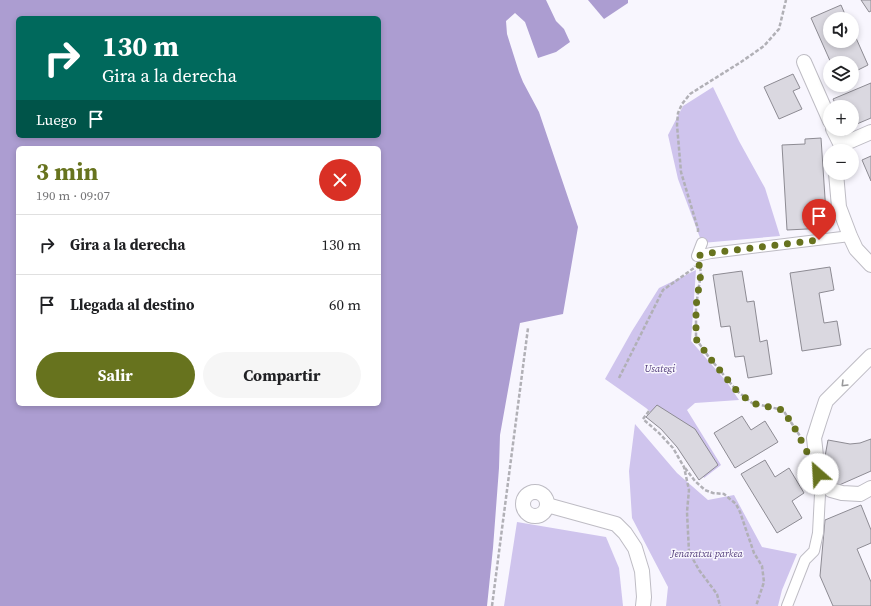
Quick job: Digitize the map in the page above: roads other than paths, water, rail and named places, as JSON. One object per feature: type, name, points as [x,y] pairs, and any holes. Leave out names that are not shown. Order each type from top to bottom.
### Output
[{"type":"street","points":[[804,62],[823,105]]},
{"type":"street","points":[[848,144],[871,132]]},
{"type":"street","points":[[837,180],[839,207],[850,236],[856,249],[871,265]]},
{"type":"street","points":[[702,243],[697,256],[850,236]]},
{"type":"street","points":[[786,606],[805,560],[814,550],[817,539],[820,494],[814,438],[826,401],[871,356]]},
{"type":"street","points":[[818,474],[831,490],[842,493],[860,494],[871,488]]},
{"type":"street","points":[[547,505],[616,524],[625,533],[634,548],[642,571],[644,597],[643,606]]},
{"type":"park label","name":"Usategi","points":[[660,368]]},
{"type":"park label","name":"Jenaratxu parkea","points":[[707,553]]}]
